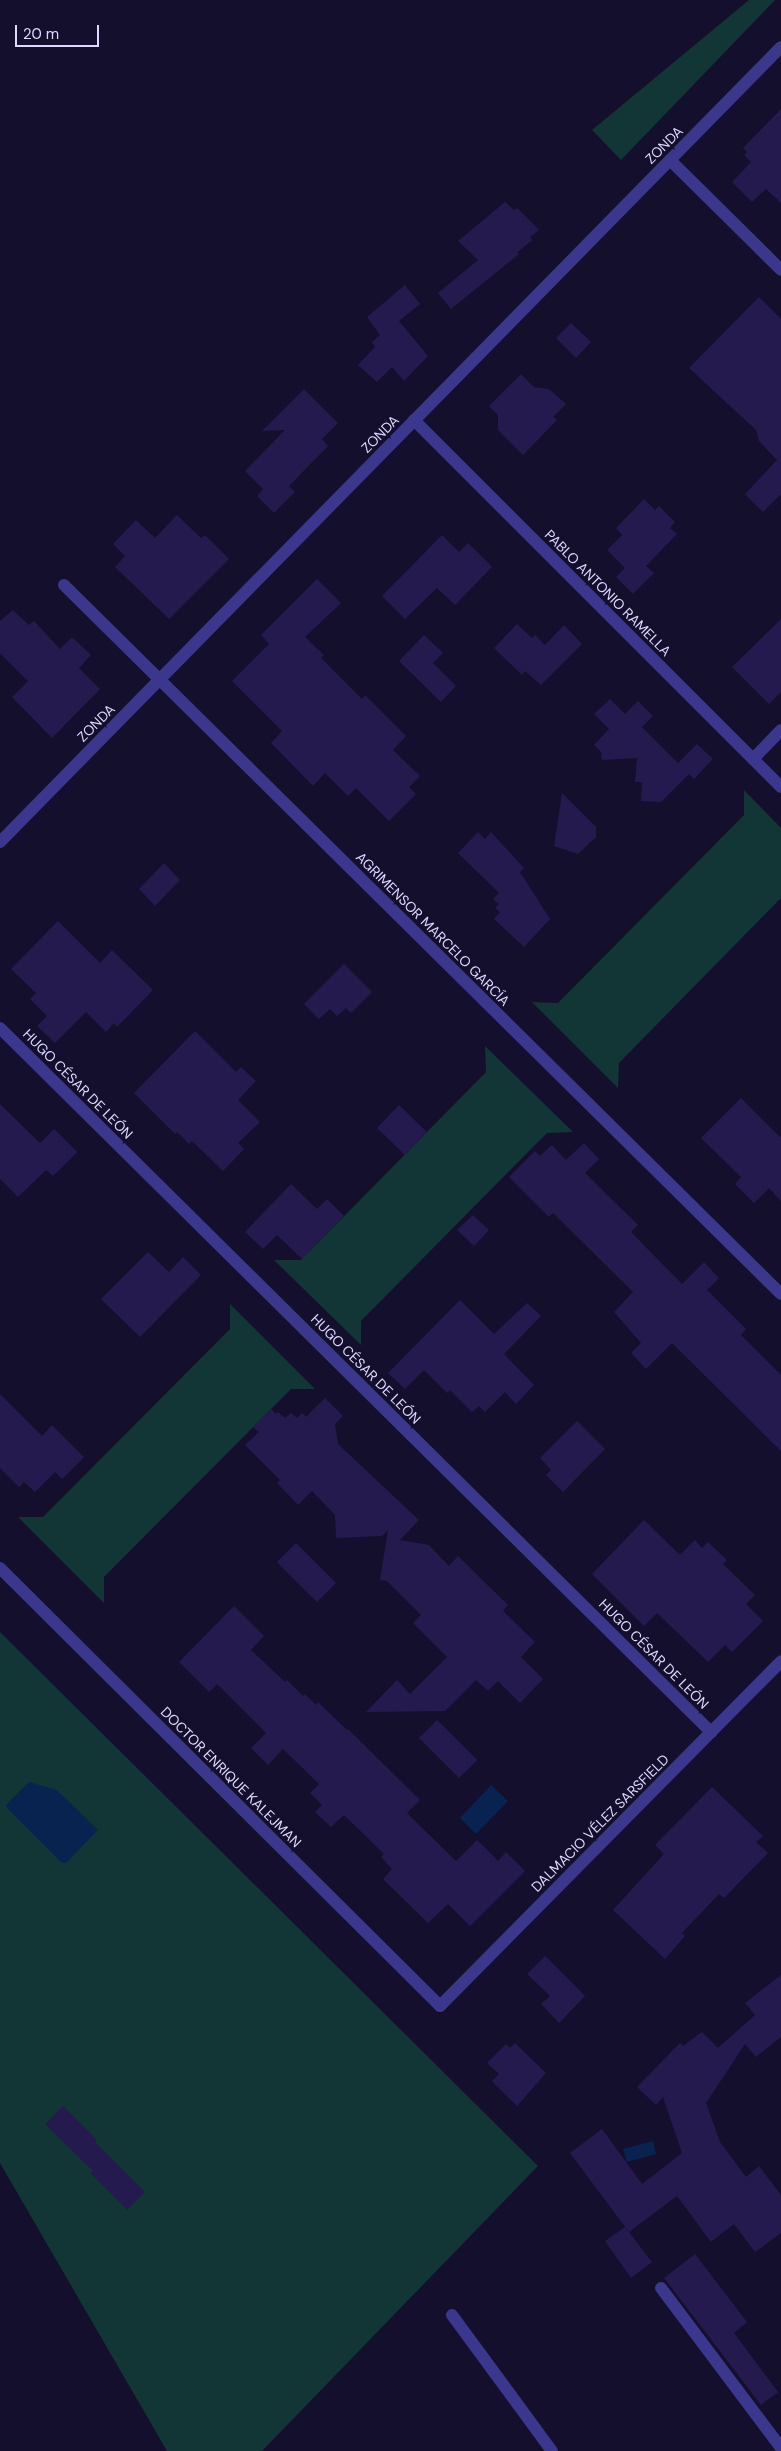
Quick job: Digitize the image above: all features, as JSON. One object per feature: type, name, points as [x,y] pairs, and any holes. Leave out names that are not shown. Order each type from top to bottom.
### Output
[{"type":"street","name":"ZONDA","points":[[0,842],[781,47]]},
{"type":"street","points":[[670,160],[781,270]]},
{"type":"street","name":"PABLO ANTONIO RAMELLA","points":[[414,420],[781,787]]},
{"type":"street","name":"AGRIMENSOR MARCELO GARCÍA","points":[[64,584],[781,1294]]},
{"type":"street","points":[[753,759],[781,730]]},
{"type":"street","name":"HUGO CÉSAR DE LEÓN","points":[[0,1028],[711,1732]]},
{"type":"street","name":"DOCTOR ENRIQUE KALEJMAN","points":[[0,1568],[440,2006]]},
{"type":"street","name":"DALMACIO VÉLEZ SARSFIELD","points":[[440,2006],[781,1661]]},
{"type":"street","points":[[662,2288],[781,2448]]},
{"type":"street","points":[[452,2315],[552,2451]]},
{"type":"green space","points":[[749,0],[775,0],[621,160],[592,130]]},
{"type":"green space","points":[[744,790],[781,828],[781,898],[619,1063],[618,1088],[532,1002],[558,1003],[744,815]]},
{"type":"green space","points":[[485,1046],[573,1132],[547,1133],[532,1148],[361,1321],[361,1345],[274,1260],[301,1260],[486,1072]]},
{"type":"green space","points":[[230,1304],[315,1389],[291,1389],[104,1577],[104,1603],[18,1517],[43,1517],[230,1329]]},
{"type":"green space","points":[[0,1632],[538,2166],[262,2451],[167,2451],[0,2163]]},
{"type":"water","points":[[29,1782],[57,1790],[98,1830],[66,1863],[62,1863],[7,1808],[6,1805]]},
{"type":"water","points":[[491,1785],[508,1801],[476,1834],[460,1818]]},
{"type":"water","points":[[653,2141],[656,2154],[627,2162],[623,2149]]},
{"type":"building","points":[[781,109],[781,203],[766,189],[752,202],[732,182],[751,162],[744,155],[747,152],[743,148]]},
{"type":"building","points":[[505,202],[514,210],[517,208],[539,230],[530,237],[532,240],[517,253],[519,254],[451,309],[438,293],[478,260],[458,241]]},
{"type":"building","points":[[405,285],[420,304],[399,321],[428,356],[404,381],[392,367],[377,382],[358,365],[375,347],[372,342],[380,335],[367,317]]},
{"type":"building","points":[[759,297],[781,319],[781,494],[763,512],[745,494],[777,460],[759,441],[756,430],[689,368]]},
{"type":"building","points":[[571,323],[591,342],[576,358],[556,338]]},
{"type":"building","points":[[521,374],[534,387],[549,389],[566,404],[553,417],[557,420],[523,455],[498,430],[498,415],[489,406]]},
{"type":"building","points":[[304,389],[338,423],[322,439],[328,446],[289,486],[295,492],[274,513],[257,496],[263,489],[245,471],[285,430],[262,431]]},
{"type":"building","points":[[644,499],[655,510],[659,506],[675,522],[670,528],[677,534],[646,566],[654,573],[633,594],[616,577],[625,568],[607,550],[622,535],[616,528]]},
{"type":"building","points":[[177,515],[201,538],[205,535],[229,559],[169,619],[115,567],[125,556],[113,544],[136,520],[155,538]]},
{"type":"building","points":[[442,535],[459,552],[468,543],[492,567],[455,605],[437,588],[405,619],[382,596]]},
{"type":"building","points":[[317,579],[341,603],[305,637],[324,655],[321,658],[362,699],[365,695],[406,736],[393,750],[420,776],[409,787],[416,794],[389,821],[356,788],[348,796],[325,773],[313,786],[271,743],[282,731],[232,681],[269,644],[261,635]]},
{"type":"building","points":[[13,610],[29,625],[34,621],[60,649],[72,637],[91,655],[79,668],[100,689],[52,738],[12,697],[28,681],[0,653],[0,621]]},
{"type":"building","points":[[781,619],[781,692],[769,704],[732,667]]},
{"type":"building","points":[[517,624],[532,638],[535,635],[545,645],[564,625],[582,644],[541,685],[525,671],[522,675],[494,648]]},
{"type":"building","points":[[424,635],[443,653],[433,663],[456,686],[441,702],[399,661]]},
{"type":"building","points":[[610,699],[625,714],[638,701],[653,716],[642,727],[678,763],[697,744],[713,759],[694,779],[689,774],[661,802],[641,801],[642,782],[635,782],[637,758],[602,760],[601,752],[594,745],[609,729],[594,714]]},
{"type":"building","points":[[562,793],[596,827],[596,837],[578,854],[554,846]]},
{"type":"building","points":[[478,832],[485,839],[491,832],[524,868],[520,872],[550,919],[524,947],[494,919],[500,912],[495,908],[499,904],[493,899],[499,893],[458,853]]},
{"type":"building","points":[[164,863],[180,880],[155,906],[139,889]]},
{"type":"building","points":[[58,921],[100,963],[112,950],[153,990],[117,1027],[114,1023],[106,1032],[86,1012],[55,1043],[37,1026],[47,1016],[30,999],[36,993],[11,969]]},
{"type":"building","points":[[344,964],[372,992],[351,1013],[346,1008],[337,1016],[330,1009],[319,1019],[304,1004]]},
{"type":"building","points":[[195,1031],[236,1072],[241,1067],[256,1081],[238,1100],[260,1122],[238,1143],[244,1149],[223,1171],[192,1141],[189,1144],[177,1132],[175,1134],[134,1093]]},
{"type":"building","points":[[741,1098],[781,1138],[781,1201],[769,1188],[754,1203],[735,1184],[741,1177],[701,1138]]},
{"type":"building","points":[[0,1104],[40,1143],[54,1129],[77,1152],[53,1176],[46,1170],[18,1197],[0,1179]]},
{"type":"building","points":[[399,1105],[427,1132],[405,1155],[377,1128]]},
{"type":"building","points":[[584,1143],[599,1159],[585,1173],[638,1225],[631,1232],[682,1284],[704,1262],[719,1278],[707,1290],[746,1329],[741,1335],[781,1375],[781,1451],[672,1343],[646,1369],[631,1353],[641,1343],[614,1312],[633,1292],[553,1213],[549,1217],[509,1177],[535,1151],[540,1156],[552,1145],[566,1160]]},
{"type":"building","points":[[291,1184],[317,1209],[327,1199],[344,1216],[302,1259],[277,1235],[263,1249],[245,1232]]},
{"type":"building","points":[[473,1215],[489,1230],[474,1246],[457,1230]]},
{"type":"building","points":[[148,1252],[169,1272],[183,1257],[201,1275],[140,1337],[101,1299]]},
{"type":"building","points":[[460,1300],[494,1334],[527,1303],[541,1316],[504,1354],[534,1385],[516,1404],[505,1392],[485,1412],[479,1406],[472,1412],[450,1390],[447,1393],[424,1370],[405,1389],[388,1373]]},
{"type":"building","points":[[0,1394],[42,1436],[52,1425],[84,1457],[62,1479],[55,1472],[35,1492],[24,1482],[19,1487],[0,1468]]},
{"type":"building","points":[[325,1398],[343,1416],[335,1424],[338,1444],[419,1520],[400,1540],[429,1545],[449,1566],[458,1556],[508,1605],[503,1611],[535,1642],[521,1657],[543,1679],[520,1703],[498,1681],[488,1691],[476,1680],[445,1711],[366,1712],[397,1680],[410,1694],[447,1657],[413,1623],[421,1615],[387,1581],[380,1580],[388,1530],[382,1536],[336,1538],[335,1515],[312,1491],[298,1505],[277,1483],[280,1480],[245,1445],[259,1432],[253,1427],[271,1409],[276,1414],[278,1412],[285,1418],[291,1413],[297,1418],[302,1413],[306,1417]]},
{"type":"building","points":[[577,1421],[605,1449],[563,1492],[546,1475],[551,1470],[540,1458]]},
{"type":"building","points":[[644,1520],[680,1555],[695,1540],[702,1548],[708,1542],[727,1560],[723,1564],[755,1595],[746,1604],[763,1621],[732,1652],[725,1645],[708,1662],[657,1613],[644,1626],[592,1574]]},
{"type":"building","points":[[296,1543],[336,1583],[317,1602],[277,1562]]},
{"type":"building","points":[[234,1606],[264,1636],[251,1650],[303,1696],[305,1694],[316,1705],[318,1702],[420,1800],[407,1813],[456,1861],[477,1840],[498,1861],[506,1852],[525,1871],[470,1926],[448,1904],[428,1923],[383,1879],[392,1869],[381,1857],[384,1854],[344,1815],[331,1827],[315,1812],[322,1805],[310,1793],[319,1784],[283,1749],[268,1765],[251,1748],[266,1733],[217,1684],[209,1692],[179,1662]]},
{"type":"building","points":[[437,1720],[477,1760],[459,1778],[419,1738]]},
{"type":"building","points":[[712,1787],[763,1836],[756,1842],[768,1853],[724,1898],[719,1894],[682,1933],[685,1936],[665,1959],[613,1910],[664,1854],[655,1845]]},
{"type":"building","points":[[545,1956],[585,1996],[559,2023],[541,2004],[550,1996],[527,1974]]},
{"type":"building","points":[[781,1975],[781,2037],[756,2057],[745,2044],[706,2103],[720,2142],[746,2177],[759,2166],[781,2195],[781,2233],[755,2252],[734,2224],[711,2242],[677,2196],[629,2232],[570,2153],[602,2129],[642,2184],[682,2153],[663,2097],[656,2105],[637,2087],[680,2043],[683,2046],[702,2032],[718,2048],[755,2015],[745,2003]]},
{"type":"building","points":[[515,2043],[546,2073],[517,2106],[492,2081],[499,2074],[487,2063],[506,2044],[510,2048]]},
{"type":"building","points":[[63,2106],[97,2140],[95,2142],[145,2192],[127,2210],[90,2173],[93,2171],[45,2124]]},
{"type":"building","points":[[625,2227],[652,2262],[631,2278],[605,2241]]},
{"type":"building","points":[[695,2254],[747,2322],[734,2333],[778,2392],[761,2405],[664,2278]]}]
